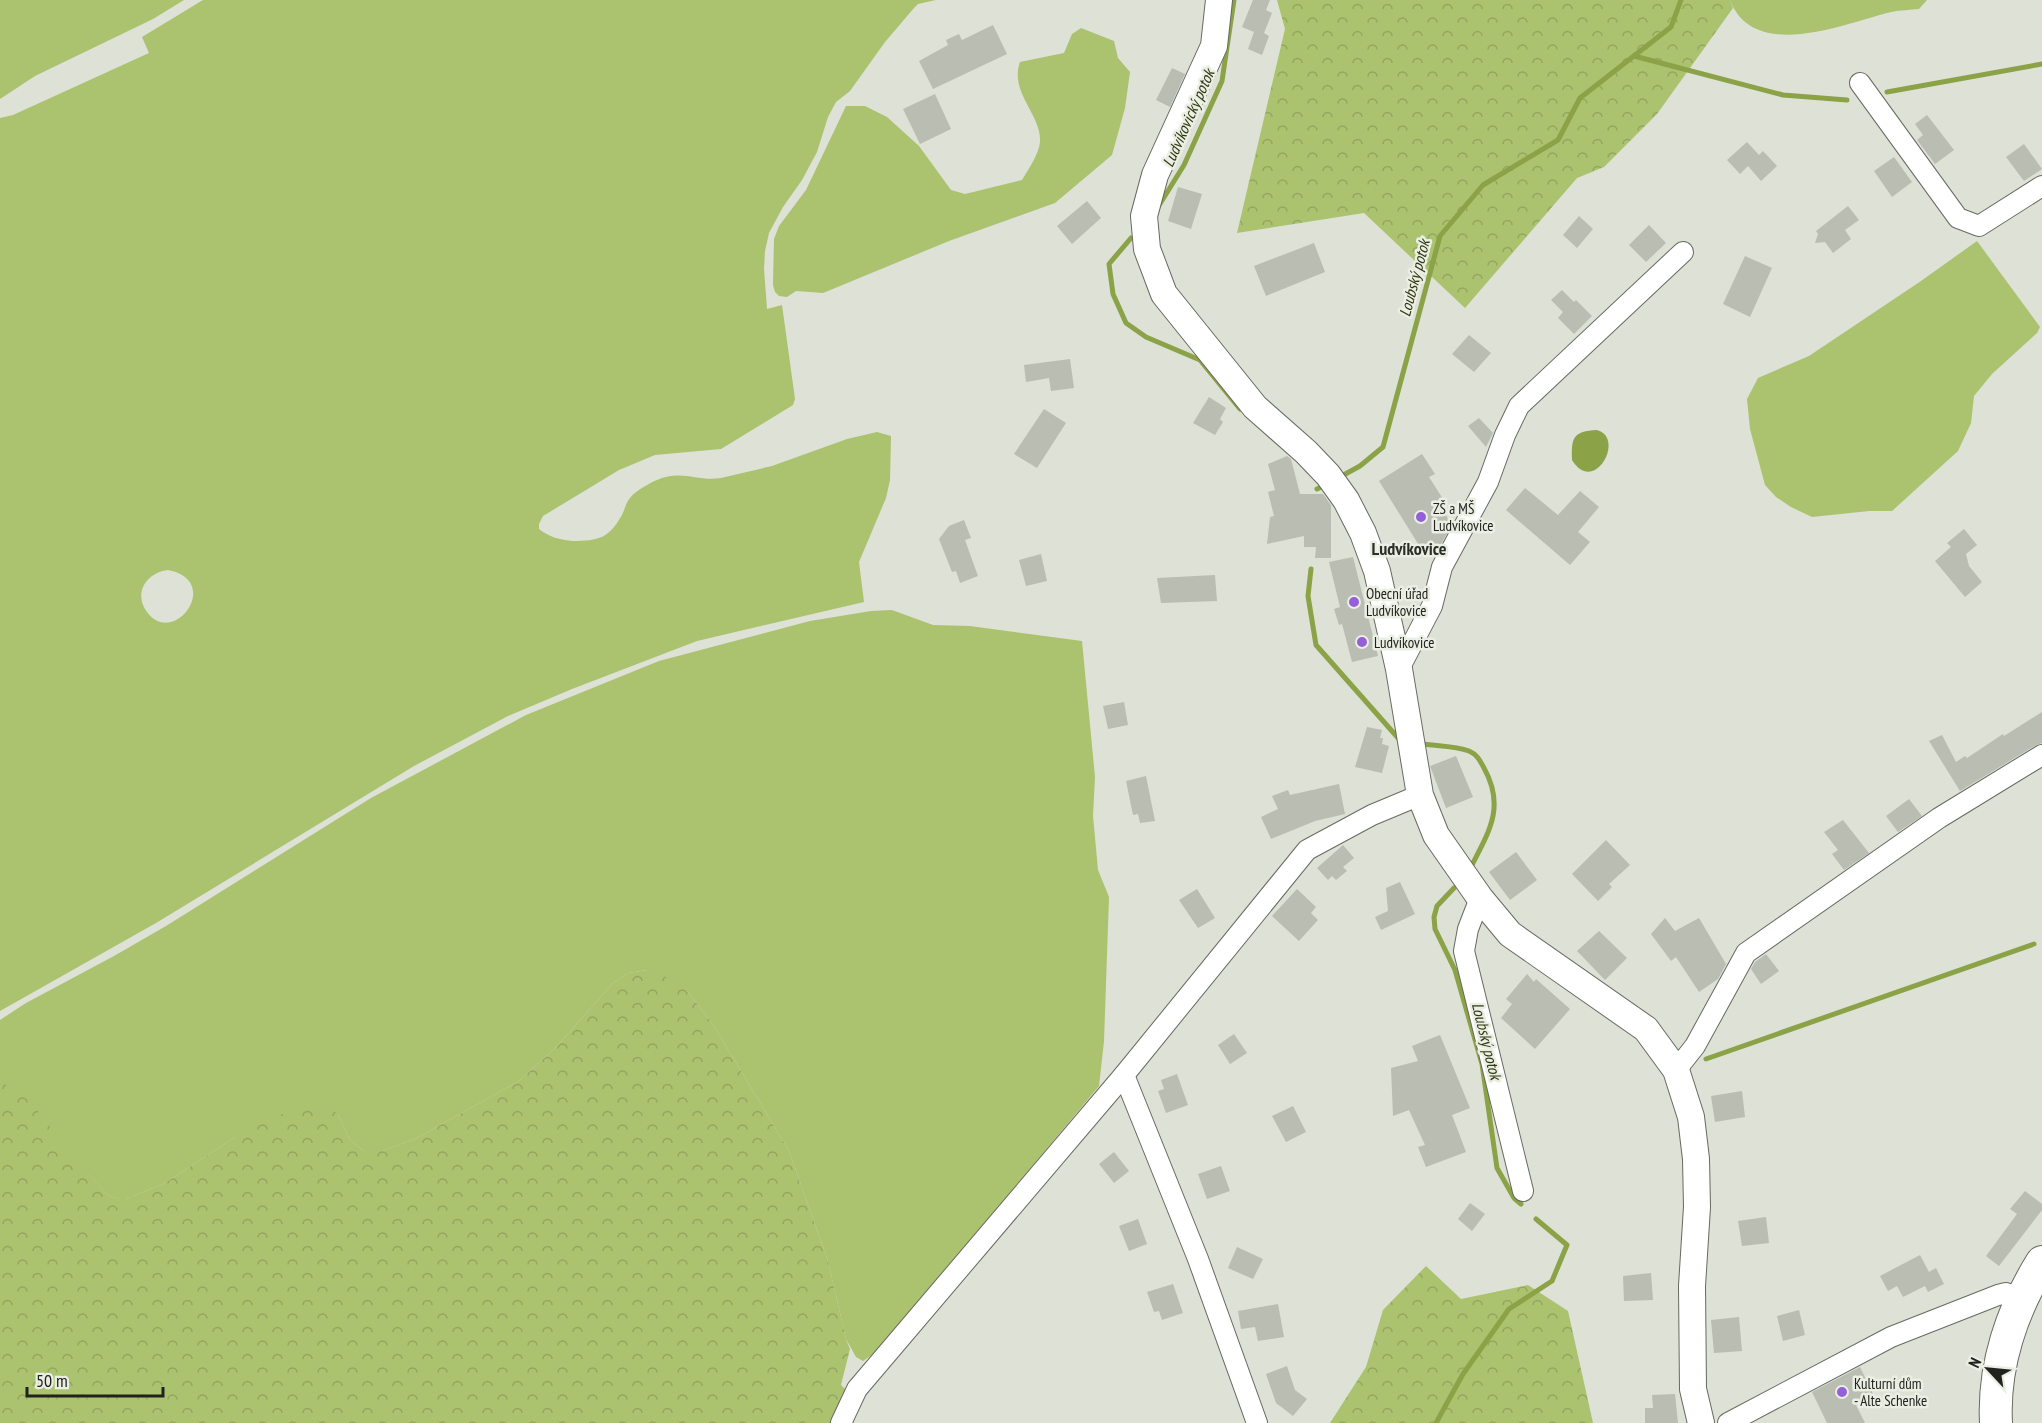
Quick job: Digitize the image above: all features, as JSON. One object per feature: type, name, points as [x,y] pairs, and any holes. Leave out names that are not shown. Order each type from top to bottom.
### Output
[{"type":"main road","points":[[1996,1423],[1995,1402],[2002,1356],[2010,1327],[2021,1299],[2042,1262]]},
{"type":"street","points":[[1219,0],[1214,46],[1155,175],[1144,216],[1147,249],[1164,294],[1255,407],[1306,452],[1333,481],[1364,533],[1377,571],[1399,669],[1420,795],[1436,835],[1480,898],[1510,934],[1646,1029],[1676,1070],[1691,1117],[1696,1159],[1697,1207],[1692,1286],[1693,1389],[1701,1423]]},
{"type":"street","points":[[1860,83],[1958,218],[1979,226],[2042,186]]},
{"type":"street","points":[[1399,669],[1432,606],[1442,567],[1488,482],[1505,435],[1519,406],[1683,252]]},
{"type":"street","points":[[1676,1070],[1695,1046],[1746,953],[1939,818],[2042,755]]},
{"type":"street","points":[[841,1423],[857,1389],[1124,1075],[1307,850],[1372,815],[1420,795]]},
{"type":"street","points":[[1480,898],[1468,929],[1464,951],[1523,1191]]},
{"type":"street","points":[[1124,1075],[1194,1250],[1257,1423]]},
{"type":"street","points":[[1728,1423],[1891,1337],[1998,1294],[2006,1293],[2021,1299]]},
{"type":"green space","points":[[0,0],[184,0],[153,19],[35,76],[0,99]]},
{"type":"green space","points":[[203,0],[936,0],[918,4],[914,8],[885,42],[850,91],[836,102],[828,117],[817,152],[769,233],[764,269],[767,309],[782,305],[795,399],[793,405],[721,449],[655,455],[619,470],[543,516],[539,529],[564,540],[597,539],[613,529],[632,495],[657,480],[674,476],[721,478],[772,466],[847,439],[877,432],[891,436],[890,480],[886,498],[859,562],[864,602],[697,641],[508,716],[414,766],[156,923],[0,1011],[0,118],[13,115],[149,53],[142,37]],"holes":[[[168,570],[184,577],[192,587],[193,599],[188,610],[179,618],[168,623],[156,620],[145,609],[142,602],[141,595],[145,583],[161,571]]]},
{"type":"green space","points":[[1277,0],[1730,0],[1733,8],[1657,114],[1604,167],[1577,178],[1465,308],[1364,213],[1237,233],[1285,29]]},
{"type":"green space","points":[[1730,0],[1927,0],[1919,9],[1891,12],[1827,30],[1803,34],[1780,34],[1759,30],[1742,19]]},
{"type":"green space","points":[[1081,28],[1114,41],[1118,58],[1130,72],[1125,108],[1112,155],[1055,203],[949,241],[823,293],[796,291],[787,297],[779,296],[775,292],[773,285],[774,239],[779,226],[806,190],[846,106],[865,106],[887,117],[919,146],[951,190],[965,194],[1022,180],[1035,157],[1040,142],[1036,122],[1019,84],[1020,62],[1064,53],[1072,34]]},
{"type":"green space","points":[[1977,241],[2040,327],[2037,333],[1992,374],[1974,396],[1971,423],[1958,451],[1892,511],[1812,517],[1776,497],[1765,485],[1750,429],[1747,399],[1758,378],[1809,356]]},
{"type":"green space","points":[[892,610],[933,625],[970,626],[1082,641],[1095,777],[1093,816],[1098,870],[1109,897],[1104,1041],[1099,1086],[879,1350],[863,1361],[856,1357],[846,1339],[828,1261],[789,1151],[714,1026],[688,992],[647,970],[628,973],[613,983],[558,1045],[519,1081],[415,1139],[382,1151],[364,1151],[350,1140],[338,1115],[234,1138],[163,1184],[126,1199],[108,1195],[0,1081],[0,1020],[26,1003],[166,926],[371,798],[526,715],[659,661],[810,621],[871,611]]},
{"type":"green space","points":[[647,970],[660,973],[688,992],[714,1026],[789,1151],[828,1261],[850,1349],[841,1385],[858,1402],[848,1423],[0,1423],[0,1081],[29,1100],[80,1165],[108,1195],[126,1199],[163,1184],[234,1138],[288,1111],[318,1103],[331,1107],[338,1115],[350,1140],[364,1151],[382,1151],[415,1139],[519,1081],[558,1045],[613,983],[628,973]]},
{"type":"green space","points":[[1426,1266],[1461,1299],[1528,1285],[1568,1311],[1593,1423],[1330,1423],[1366,1367],[1383,1310]]},
{"type":"shaded area","points":[[1597,430],[1605,435],[1608,452],[1604,462],[1589,472],[1581,469],[1572,460],[1572,446],[1578,434]]},
{"type":"building","points":[[1253,0],[1270,0],[1266,10],[1272,13],[1264,33],[1269,36],[1262,55],[1248,49],[1254,32],[1242,27]]},
{"type":"building","points":[[993,25],[1007,54],[933,89],[919,61],[948,45],[946,40],[959,34],[962,40]]},
{"type":"building","points":[[1172,68],[1185,74],[1170,107],[1156,100]]},
{"type":"building","points":[[935,94],[951,129],[920,144],[903,109]]},
{"type":"building","points":[[1927,115],[1954,150],[1935,164],[1917,140],[1923,135],[1915,124]]},
{"type":"building","points":[[1747,142],[1759,155],[1763,151],[1777,166],[1761,181],[1748,166],[1740,174],[1727,160]]},
{"type":"building","points":[[2024,144],[2042,169],[2024,181],[2006,157]]},
{"type":"building","points":[[1894,157],[1912,182],[1892,197],[1874,171]]},
{"type":"building","points":[[1178,187],[1202,194],[1191,229],[1168,221]]},
{"type":"building","points":[[1087,201],[1101,218],[1072,244],[1057,226]]},
{"type":"building","points":[[1848,206],[1859,220],[1845,230],[1851,239],[1833,253],[1825,242],[1815,243],[1818,234],[1816,231]]},
{"type":"building","points":[[1579,216],[1593,229],[1577,248],[1563,235]]},
{"type":"building","points":[[1649,225],[1666,243],[1646,262],[1629,245]]},
{"type":"building","points":[[1314,243],[1325,272],[1266,296],[1254,266]]},
{"type":"building","points":[[1745,256],[1772,268],[1750,317],[1723,304]]},
{"type":"building","points":[[1562,290],[1592,316],[1574,334],[1558,318],[1563,312],[1551,300]]},
{"type":"building","points":[[1469,335],[1491,353],[1474,372],[1452,354]]},
{"type":"building","points":[[1070,359],[1074,388],[1051,391],[1049,378],[1026,382],[1024,365]]},
{"type":"building","points":[[1209,397],[1226,408],[1220,419],[1223,422],[1215,435],[1193,423]]},
{"type":"building","points":[[1044,409],[1066,423],[1037,468],[1014,454]]},
{"type":"building","points":[[1479,418],[1493,433],[1486,447],[1468,426]]},
{"type":"building","points":[[1422,454],[1435,474],[1429,477],[1443,499],[1441,501],[1446,508],[1442,510],[1452,524],[1440,546],[1425,555],[1379,481]]},
{"type":"building","points":[[1287,456],[1291,459],[1300,494],[1323,494],[1331,505],[1331,558],[1315,558],[1316,547],[1304,547],[1304,536],[1267,544],[1270,517],[1274,516],[1268,492],[1275,490],[1268,464]]},
{"type":"building","points":[[1525,488],[1558,515],[1580,491],[1599,507],[1578,532],[1590,542],[1570,565],[1506,510]]},
{"type":"building","points":[[964,520],[971,538],[965,540],[978,576],[960,583],[956,571],[952,572],[939,539],[949,526]]},
{"type":"building","points":[[1964,529],[1977,545],[1966,554],[1969,566],[1982,582],[1965,597],[1935,561],[1951,547],[1947,543]]},
{"type":"building","points":[[1041,554],[1047,581],[1026,586],[1019,560]]},
{"type":"building","points":[[1353,557],[1378,656],[1352,662],[1342,624],[1339,625],[1334,609],[1340,607],[1329,562]]},
{"type":"building","points":[[1215,575],[1217,601],[1161,603],[1157,578]]},
{"type":"building","points":[[1124,702],[1128,725],[1108,729],[1103,706]]},
{"type":"building","points":[[2042,712],[2042,743],[1960,791],[1929,741],[1942,735],[1956,762],[1965,756],[1967,758]]},
{"type":"building","points":[[1367,727],[1382,730],[1380,738],[1383,738],[1382,744],[1389,746],[1382,773],[1355,767]]},
{"type":"building","points":[[1456,756],[1473,797],[1446,808],[1430,766]]},
{"type":"building","points":[[1146,776],[1155,821],[1140,823],[1138,814],[1133,815],[1126,781]]},
{"type":"building","points":[[1339,784],[1345,814],[1315,821],[1271,839],[1261,817],[1278,809],[1272,796],[1288,790],[1290,795]]},
{"type":"building","points":[[1909,799],[1922,816],[1898,832],[1886,816]]},
{"type":"building","points":[[1843,820],[1869,853],[1844,870],[1832,854],[1838,850],[1824,832]]},
{"type":"building","points":[[1606,840],[1630,865],[1609,884],[1612,887],[1598,901],[1572,874]]},
{"type":"building","points":[[1343,845],[1354,858],[1343,867],[1347,871],[1336,880],[1332,876],[1328,880],[1317,868]]},
{"type":"building","points":[[1516,852],[1537,880],[1510,900],[1489,872]]},
{"type":"building","points":[[1400,882],[1415,914],[1381,930],[1375,917],[1388,911],[1386,888]]},
{"type":"building","points":[[1197,889],[1215,918],[1198,928],[1179,900]]},
{"type":"building","points":[[1297,889],[1316,907],[1311,913],[1318,920],[1299,941],[1272,916]]},
{"type":"building","points":[[1665,918],[1675,931],[1699,918],[1726,964],[1718,979],[1699,992],[1676,957],[1671,961],[1651,934]]},
{"type":"building","points":[[1599,931],[1627,958],[1605,980],[1577,951]]},
{"type":"building","points":[[1766,954],[1779,971],[1761,984],[1751,969],[1755,962]]},
{"type":"building","points":[[1527,974],[1534,982],[1536,979],[1570,1009],[1535,1049],[1501,1018],[1512,1004],[1506,999]]},
{"type":"building","points":[[1234,1034],[1247,1053],[1230,1064],[1218,1045]]},
{"type":"building","points":[[1440,1035],[1470,1108],[1452,1115],[1466,1152],[1426,1167],[1418,1147],[1425,1145],[1409,1110],[1393,1116],[1391,1068],[1418,1061],[1412,1046]]},
{"type":"building","points":[[1177,1074],[1188,1105],[1166,1113],[1158,1091],[1164,1089],[1161,1080]]},
{"type":"building","points":[[1742,1091],[1745,1117],[1715,1122],[1711,1096]]},
{"type":"building","points":[[1293,1106],[1306,1132],[1286,1142],[1272,1116]]},
{"type":"building","points":[[1114,1152],[1129,1171],[1114,1183],[1099,1164]]},
{"type":"building","points":[[1221,1166],[1230,1191],[1207,1199],[1198,1174]]},
{"type":"building","points":[[2025,1191],[2042,1204],[2042,1210],[1999,1266],[1986,1256],[2017,1214],[2010,1209]]},
{"type":"building","points":[[1470,1203],[1485,1214],[1472,1231],[1458,1219]]},
{"type":"building","points":[[1766,1217],[1769,1243],[1742,1246],[1738,1221]]},
{"type":"building","points":[[1138,1219],[1147,1244],[1129,1251],[1119,1226]]},
{"type":"building","points":[[1237,1247],[1263,1259],[1253,1279],[1228,1268]]},
{"type":"building","points":[[1920,1255],[1929,1272],[1936,1268],[1944,1284],[1928,1292],[1925,1286],[1903,1297],[1897,1286],[1888,1291],[1880,1276]]},
{"type":"building","points":[[1651,1273],[1653,1300],[1624,1301],[1623,1276]]},
{"type":"building","points":[[1173,1284],[1183,1313],[1162,1320],[1159,1311],[1154,1312],[1147,1292]]},
{"type":"building","points":[[1278,1304],[1284,1337],[1258,1341],[1255,1327],[1241,1329],[1238,1311]]},
{"type":"building","points":[[1799,1310],[1805,1335],[1783,1341],[1777,1316]]},
{"type":"building","points":[[1739,1317],[1742,1351],[1714,1353],[1711,1320]]},
{"type":"building","points":[[1287,1366],[1295,1390],[1307,1399],[1293,1416],[1276,1403],[1266,1374]]},
{"type":"building","name":"Kulturní dům - Alte Schenke","points":[[1860,1367],[1874,1396],[1856,1405],[1865,1423],[1827,1423],[1812,1392]]},
{"type":"building","points":[[1675,1394],[1678,1423],[1645,1423],[1645,1408],[1653,1408],[1652,1395]]},
{"type":"waterway","name":"Ludvíkovický potok","points":[[1158,207],[1184,165],[1222,81],[1234,0]]},
{"type":"waterway","name":"Loubský potok","points":[[1338,478],[1360,466],[1383,447],[1440,236],[1483,185],[1558,140],[1580,98],[1671,27],[1681,0]]},
{"type":"waterway","points":[[1634,56],[1783,95],[1847,100]]},
{"type":"waterway","points":[[1887,92],[2042,64]]},
{"type":"waterway","name":"Ludvíkovický potok","points":[[1131,238],[1109,264],[1113,294],[1126,323],[1146,337],[1200,360],[1240,409]]},
{"type":"waterway","name":"Loubský potok","points":[[1317,489],[1328,484]]},
{"type":"waterway","name":"Loubský potok","points":[[1311,569],[1308,596],[1316,645],[1399,739]]},
{"type":"waterway","name":"Loubský potok","points":[[1423,744],[1469,751],[1477,756],[1490,782],[1494,794],[1493,818],[1472,865]]},
{"type":"waterway","name":"Loubský potok","points":[[1454,888],[1437,906],[1434,917],[1435,929],[1455,970],[1482,1064],[1497,1168],[1514,1198],[1521,1204]]},
{"type":"waterway","points":[[1706,1059],[2034,944]]},
{"type":"waterway","name":"Loubský potok","points":[[1436,1423],[1463,1374],[1509,1309],[1552,1281],[1567,1245],[1536,1219]]},
{"type":"place","name":"ZŠ a MŠ Ludvíkovice","points":[[1421,517]]},
{"type":"place","name":"Obecní úřad Ludvíkovice","points":[[1354,602]]},
{"type":"place","name":"Ludvíkovice","points":[[1362,642]]},
{"type":"place","name":"Kulturní dům - Alte Schenke","points":[[1842,1392]]},
{"type":"district","name":"Ludvíkovice","points":[[1409,548]]}]
